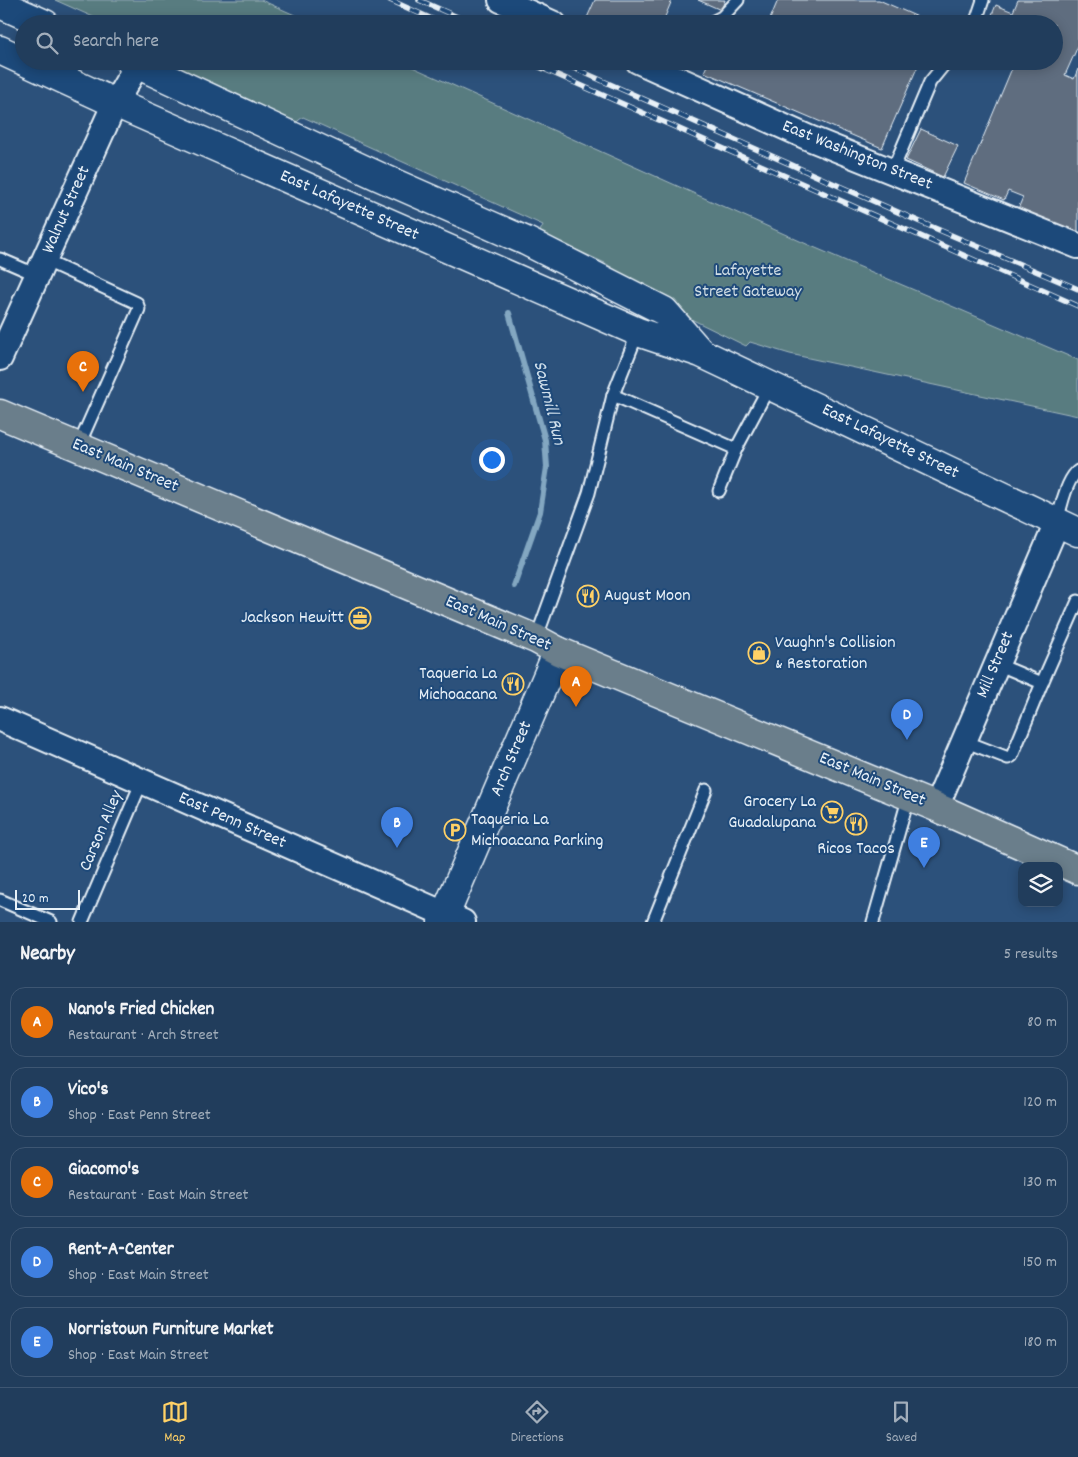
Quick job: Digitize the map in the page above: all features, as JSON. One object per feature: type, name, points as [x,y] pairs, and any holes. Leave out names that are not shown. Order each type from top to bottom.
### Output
[{"type":"main road","name":"East Main Street","points":[[0,414],[910,796],[1078,870]]},
{"type":"street","points":[[502,0],[534,15]]},
{"type":"street","points":[[0,4],[25,15]]},
{"type":"street","name":"East Lafayette Street","points":[[0,50],[15,57]]},
{"type":"street","name":"East Lafayette Street","points":[[43,70],[115,104],[638,332],[701,353],[1068,528]]},
{"type":"street","name":"Walnut Street","points":[[0,358],[131,70]]},
{"type":"street","name":"East Lafayette Street","points":[[149,70],[378,176],[526,241],[664,311],[701,353]]},
{"type":"street","name":"East Washington Street","points":[[660,70],[810,138],[1078,246]]},
{"type":"street","name":"Mill Street","points":[[936,807],[997,664],[1068,528]]},
{"type":"street","name":"Arch Street","points":[[450,919],[547,645]]},
{"type":"street","name":"East Penn Street","points":[[0,719],[450,919]]},
{"type":"lane","points":[[724,15],[738,0]]},
{"type":"lane","points":[[978,15],[983,0]]},
{"type":"lane","points":[[892,172],[930,82],[940,70]]},
{"type":"lane","points":[[0,259],[41,268],[138,303],[139,309],[78,447]]},
{"type":"lane","points":[[547,645],[590,493],[613,395],[638,332]]},
{"type":"lane","points":[[719,490],[736,449],[770,385]]},
{"type":"lane","points":[[613,395],[736,449]]},
{"type":"lane","points":[[1068,528],[1062,503],[1074,473],[1078,471]]},
{"type":"lane","points":[[964,742],[1008,758],[1012,756],[1078,601]]},
{"type":"lane","points":[[997,664],[1042,683]]},
{"type":"lane","name":"Carson Alley","points":[[82,922],[142,781]]},
{"type":"lane","points":[[652,922],[706,790]]},
{"type":"lane","points":[[873,922],[910,796]]},
{"type":"lane","points":[[0,900],[51,922]]},
{"type":"green space","points":[[55,0],[261,0],[295,15],[89,15]]},
{"type":"green space","name":"Lafayette Street Gateway","points":[[171,70],[419,70],[811,246],[1078,360],[1078,416],[790,354],[750,342],[746,346],[691,319],[605,263],[539,233],[543,225],[303,117],[294,124]]},
{"type":"building","points":[[595,0],[672,0],[666,15],[588,15]]},
{"type":"building","points":[[698,0],[725,0],[721,10]]},
{"type":"building","points":[[778,0],[879,0],[913,15],[772,15]]},
{"type":"building","points":[[1018,0],[1078,0],[1078,46],[1065,75],[1074,79],[1078,69],[1078,234],[1018,209],[1023,197],[1008,191],[1004,200],[964,183],[1011,70],[1063,70],[1063,15],[992,15],[996,5],[1013,12]]},
{"type":"building","points":[[705,70],[916,70],[882,148],[704,72]]},
{"type":"building","points":[[921,129],[958,146],[943,177],[906,160]]},
{"type":"waterway","name":"Sawmill Run","points":[[509,313],[545,440],[547,467],[540,512],[514,586]]},
{"type":"railway","points":[[390,0],[423,15]]},
{"type":"railway","points":[[419,0],[453,15]]},
{"type":"railway","points":[[546,70],[1078,306]]},
{"type":"railway","points":[[578,70],[918,221],[1078,289]]},
{"type":"place","name":"Giacomo's","points":[[83,392]]},
{"type":"place","name":"August Moon","points":[[588,596]]},
{"type":"place","name":"Jackson Hewitt","points":[[360,618]]},
{"type":"place","name":"Vaughn's Collision & Restoration","points":[[759,653]]},
{"type":"place","name":"Taqueria La Michoacana","points":[[513,684]]},
{"type":"place","name":"Nano's Fried Chicken","points":[[576,707]]},
{"type":"place","name":"Rent-A-Center","points":[[907,740]]},
{"type":"place","name":"Grocery La Guadalupana","points":[[832,812]]},
{"type":"place","name":"Ricos Tacos","points":[[856,824]]},
{"type":"place","name":"Taqueria La Michoacana Parking","points":[[455,830]]},
{"type":"place","name":"Vico's","points":[[397,848]]},
{"type":"place","name":"Norristown Furniture Market","points":[[924,868]]}]
